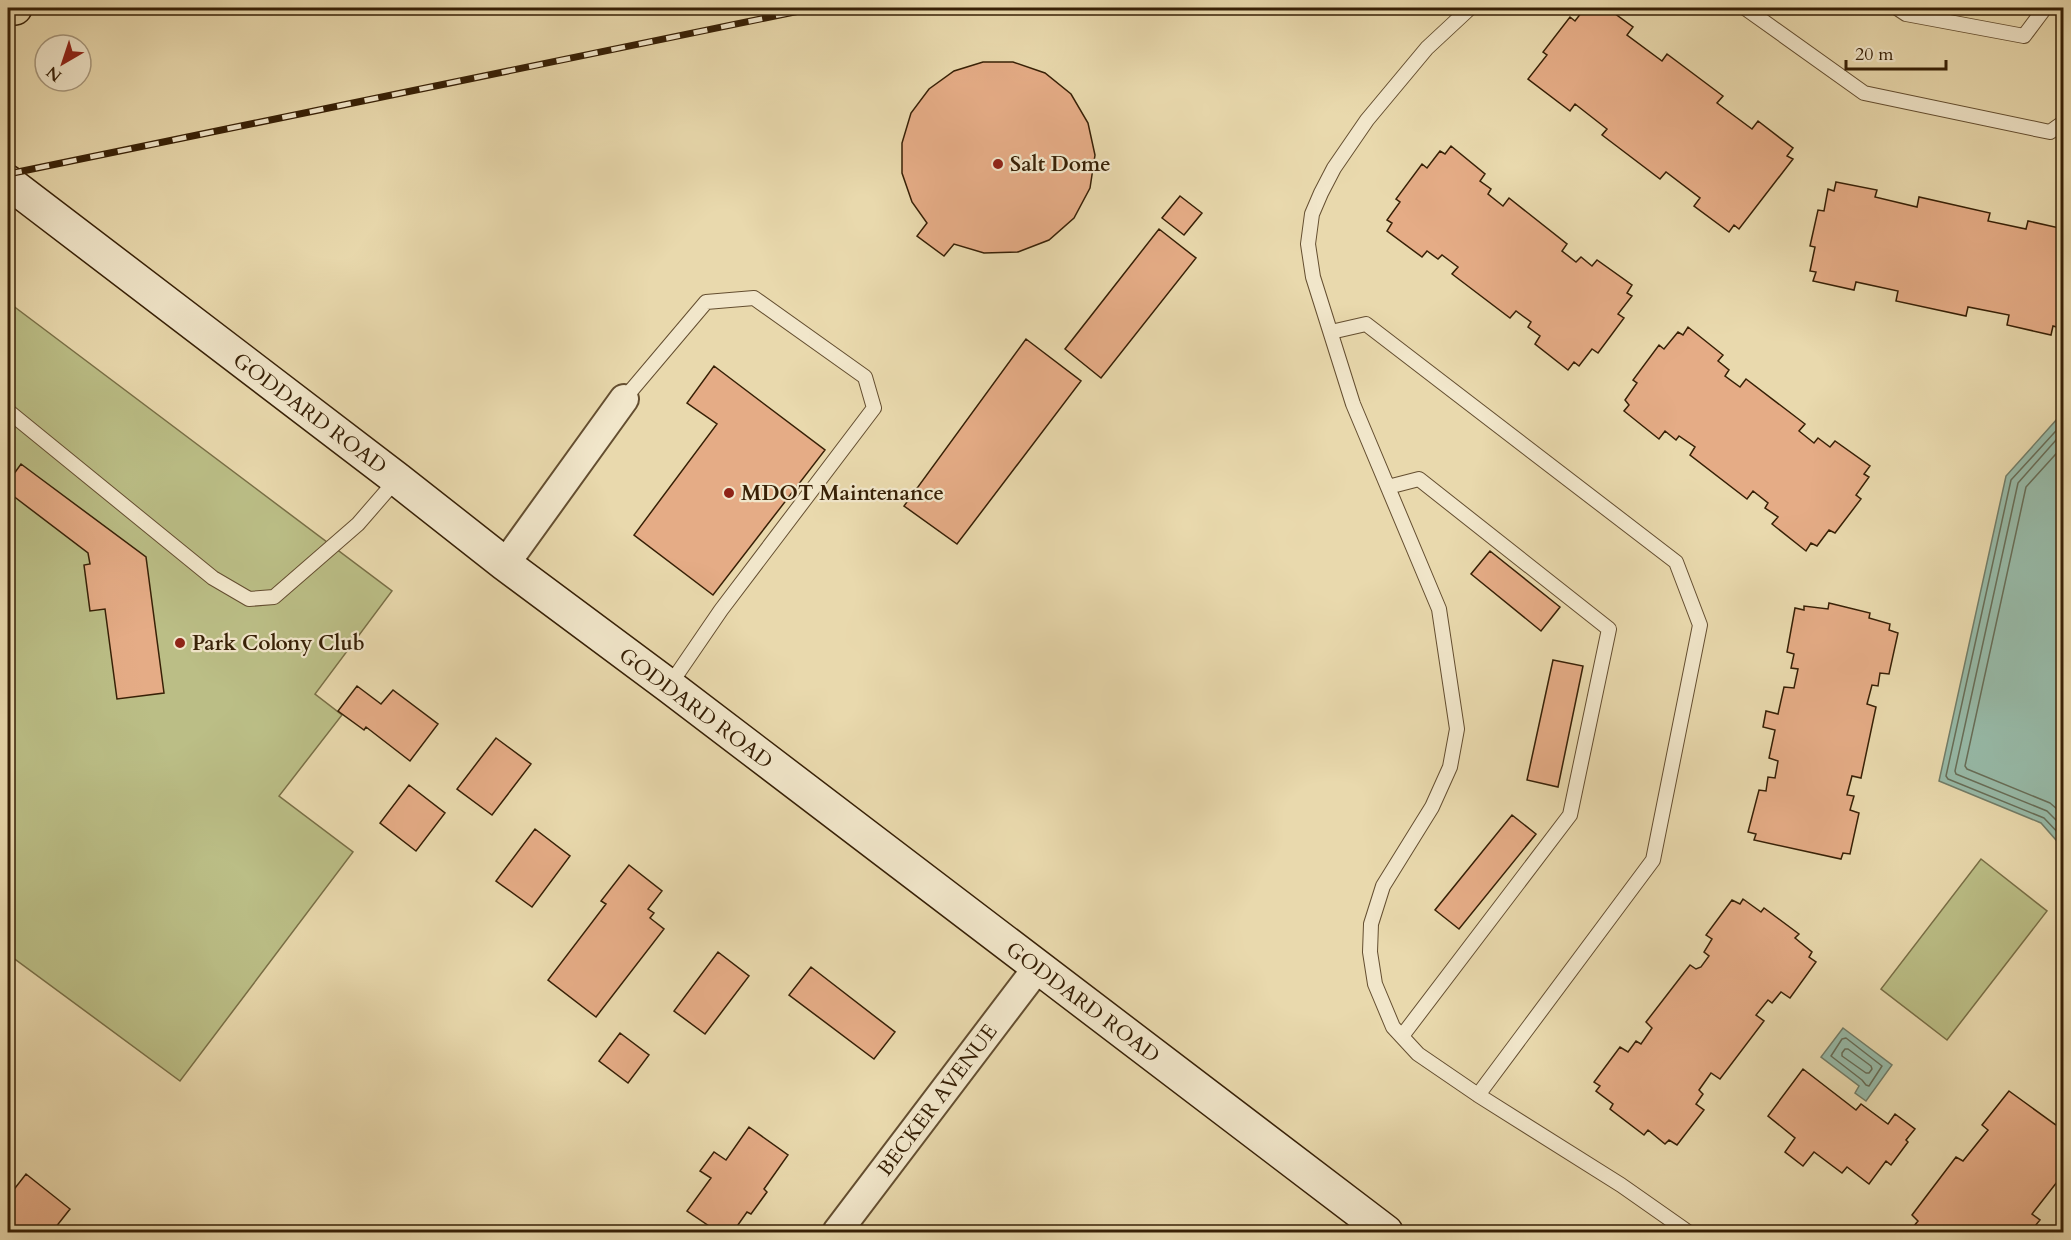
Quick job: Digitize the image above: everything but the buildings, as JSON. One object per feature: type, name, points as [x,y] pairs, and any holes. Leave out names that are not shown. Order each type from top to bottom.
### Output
[{"type":"highway","points":[[8,9],[15,8]]},
{"type":"main road","name":"GODDARD ROAD","points":[[8,182],[505,564],[669,686],[1386,1233]]},
{"type":"street","points":[[505,564],[624,399]]},
{"type":"street","name":"BECKER AVENUE","points":[[837,1233],[1038,967]]},
{"type":"lane","points":[[1470,8],[1427,48],[1367,120],[1334,168],[1312,214],[1308,244],[1313,277],[1353,404],[1439,609],[1457,729],[1450,767],[1432,807],[1383,886],[1371,924],[1370,952],[1375,984],[1393,1027],[1418,1054],[1478,1095],[1621,1185],[1688,1233]]},
{"type":"lane","points":[[1745,8],[1864,93],[2050,132],[2064,122]]},
{"type":"lane","points":[[1897,8],[1906,15],[2024,36],[2045,8]]},
{"type":"lane","points":[[624,399],[706,302],[754,298],[865,377],[874,408],[721,610],[669,686]]},
{"type":"lane","points":[[1331,332],[1366,324],[1676,562],[1700,625],[1653,860],[1478,1095]]},
{"type":"lane","points":[[8,411],[213,578],[249,599],[274,597],[358,524],[397,479]]},
{"type":"lane","points":[[1388,487],[1419,479],[1609,629],[1570,815],[1402,1036]]},
{"type":"green space","name":"Park Colony Club","points":[[8,302],[392,591],[315,694],[342,715],[279,796],[353,852],[180,1081],[8,954]]},
{"type":"green space","points":[[1981,859],[2047,911],[1947,1040],[1881,989]]},
{"type":"water","points":[[2064,416],[2063,848],[2041,823],[1939,781],[2006,476],[2058,418]]},
{"type":"water","points":[[1843,1028],[1892,1065],[1866,1101],[1855,1093],[1859,1086],[1821,1057]]},
{"type":"railway","points":[[8,174],[814,8]]},
{"type":"place","name":"Salt Dome","points":[[998,164]]},
{"type":"place","name":"MDOT Maintenance","points":[[729,493]]},
{"type":"place","name":"Park Colony Club","points":[[180,643]]}]
